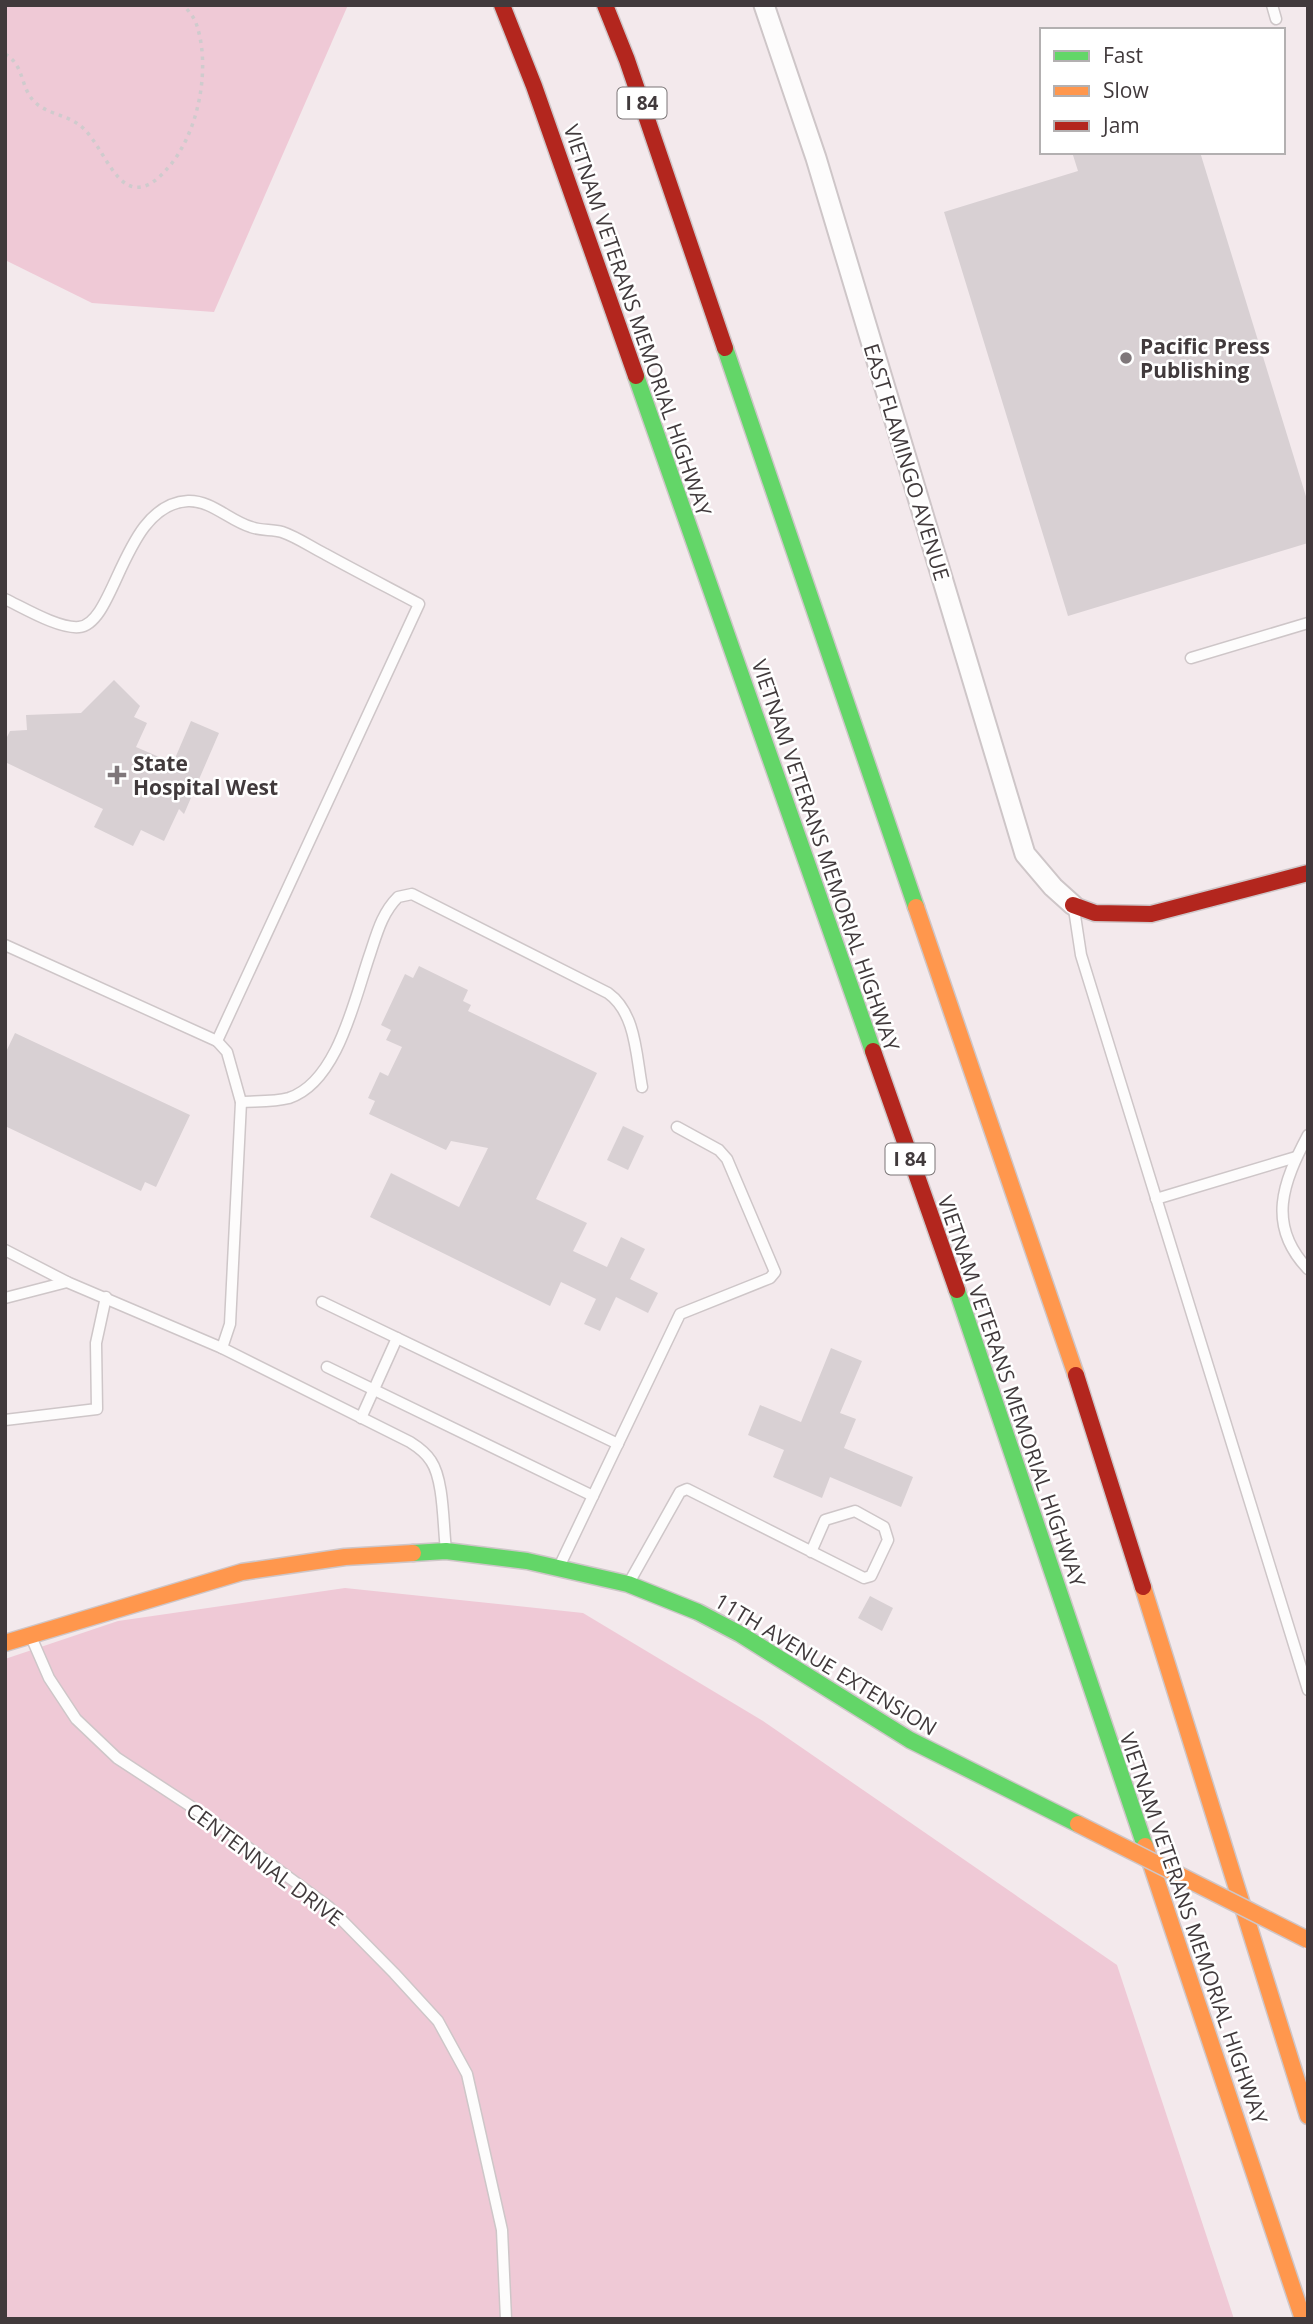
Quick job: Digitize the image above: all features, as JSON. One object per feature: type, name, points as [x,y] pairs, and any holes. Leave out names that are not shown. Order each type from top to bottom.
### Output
[{"type":"main road","name":"VIETNAM VETERANS MEMORIAL HIGHWAY","points":[[502,5],[548,126],[1006,1431],[1303,2319]]},
{"type":"main road","name":"I 84","points":[[605,5],[632,73],[1085,1404],[1308,2116]]},
{"type":"main road","points":[[1073,905],[1095,914],[1151,914],[1308,873]]},
{"type":"main road","name":"11TH AVENUE EXTENSION","points":[[5,1643],[242,1572],[345,1557],[446,1550],[559,1567],[628,1584],[698,1612],[729,1628],[910,1740],[1308,1940]]},
{"type":"street","name":"EAST FLAMINGO AVENUE","points":[[764,5],[816,158],[1025,854],[1053,887],[1073,905]]},
{"type":"lane","points":[[1272,5],[1276,19]]},
{"type":"lane","points":[[5,599],[64,625],[88,625],[99,613],[143,528],[161,510],[174,503],[190,500],[209,506],[250,527],[282,532],[419,604],[217,1041]]},
{"type":"lane","points":[[1191,658],[1308,623]]},
{"type":"lane","points":[[241,1102],[290,1097],[311,1086],[322,1075],[344,1031],[383,917],[398,897],[412,894],[620,1001],[628,1018],[642,1087]]},
{"type":"lane","points":[[1073,905],[1081,955],[1308,1690]]},
{"type":"lane","points":[[5,946],[217,1041],[227,1052],[241,1102],[230,1324],[222,1348]]},
{"type":"lane","points":[[559,1567],[680,1314],[770,1278],[775,1272],[727,1159],[719,1150],[677,1127]]},
{"type":"lane","points":[[1308,1135],[1287,1178],[1282,1197],[1282,1217],[1289,1243],[1308,1269]]},
{"type":"lane","points":[[1156,1199],[1296,1157]]},
{"type":"lane","points":[[5,1250],[67,1282],[222,1348],[410,1442],[431,1460],[438,1474],[446,1550]]},
{"type":"lane","points":[[5,1298],[67,1282]]},
{"type":"lane","points":[[5,1420],[97,1409],[96,1343],[106,1297]]},
{"type":"lane","points":[[322,1302],[618,1444]]},
{"type":"lane","points":[[361,1418],[397,1338]]},
{"type":"lane","points":[[327,1367],[593,1496]]},
{"type":"lane","points":[[628,1584],[680,1492],[687,1489],[811,1552],[864,1578],[871,1576],[888,1540],[884,1527],[855,1511],[825,1520],[811,1552]]},
{"type":"lane","name":"CENTENNIAL DRIVE","points":[[30,1636],[49,1678],[76,1719],[117,1758],[204,1815],[329,1907],[438,2021],[467,2074],[470,2087],[502,2230],[506,2319]]},
{"type":"path","points":[[5,54],[17,64],[31,98],[42,108],[65,116],[81,126],[99,147],[114,174],[123,182],[134,187],[146,186],[157,180],[170,165],[184,145],[194,121],[202,68],[195,22],[184,5]]},
{"type":"shaded area","points":[[5,5],[348,5],[214,312],[92,303],[5,260]]},
{"type":"shaded area","points":[[345,1588],[583,1613],[763,1721],[1117,1965],[1234,2319],[5,2319],[5,1659],[118,1621]]},
{"type":"building","name":"Pacific Press Publishing","points":[[1073,154],[1201,154],[1308,503],[1308,543],[1068,616],[944,212],[1078,171]]},
{"type":"building","points":[[114,680],[140,706],[134,717],[147,723],[136,747],[173,763],[191,721],[219,733],[184,814],[179,809],[164,841],[141,830],[133,846],[94,827],[103,809],[5,762],[5,741],[10,731],[27,730],[26,715],[81,713]]},
{"type":"building","points":[[419,966],[468,990],[463,1001],[471,1005],[468,1011],[597,1073],[536,1199],[587,1223],[573,1251],[607,1267],[621,1237],[645,1249],[630,1279],[658,1293],[648,1313],[616,1297],[600,1331],[584,1324],[596,1299],[561,1282],[550,1306],[370,1217],[391,1173],[459,1207],[488,1148],[451,1141],[446,1150],[369,1114],[375,1101],[368,1098],[380,1072],[388,1076],[402,1047],[386,1040],[391,1030],[381,1025],[405,974],[413,978]]},
{"type":"building","points":[[15,1033],[190,1115],[156,1187],[145,1182],[141,1191],[5,1126],[5,1054]]},
{"type":"building","points":[[623,1126],[644,1136],[628,1170],[607,1160]]},
{"type":"building","points":[[831,1348],[862,1361],[840,1413],[856,1419],[844,1448],[913,1477],[901,1507],[830,1477],[822,1498],[773,1477],[784,1450],[748,1435],[760,1405],[801,1422]]},
{"type":"building","points":[[870,1596],[893,1608],[882,1631],[858,1618]]},
{"type":"traffic: fast","points":[[725,348],[916,907]]},
{"type":"traffic: fast","points":[[636,376],[873,1051]]},
{"type":"traffic: fast","points":[[957,1290],[1145,1846]]},
{"type":"traffic: fast","points":[[413,1553],[446,1551],[527,1561],[628,1584],[698,1612],[740,1634],[910,1740],[1078,1824]]},
{"type":"traffic: slow","points":[[916,907],[1076,1375]]},
{"type":"traffic: slow","points":[[5,1643],[242,1572],[345,1557],[413,1553]]},
{"type":"traffic: slow","points":[[1143,1587],[1308,2116]]},
{"type":"traffic: slow","points":[[1078,1824],[1308,1940]]},
{"type":"traffic: slow","points":[[1145,1846],[1303,2319]]},
{"type":"traffic: jam","points":[[502,5],[534,86],[636,376]]},
{"type":"traffic: jam","points":[[605,5],[627,60],[725,348]]},
{"type":"traffic: jam","points":[[1073,905],[1095,913],[1151,914],[1308,873]]},
{"type":"traffic: jam","points":[[873,1051],[957,1290]]},
{"type":"traffic: jam","points":[[1076,1375],[1143,1587]]},
{"type":"place","name":"Pacific Press Publishing","points":[[1126,358]]},
{"type":"place","name":"State Hospital West","points":[[117,775]]}]
